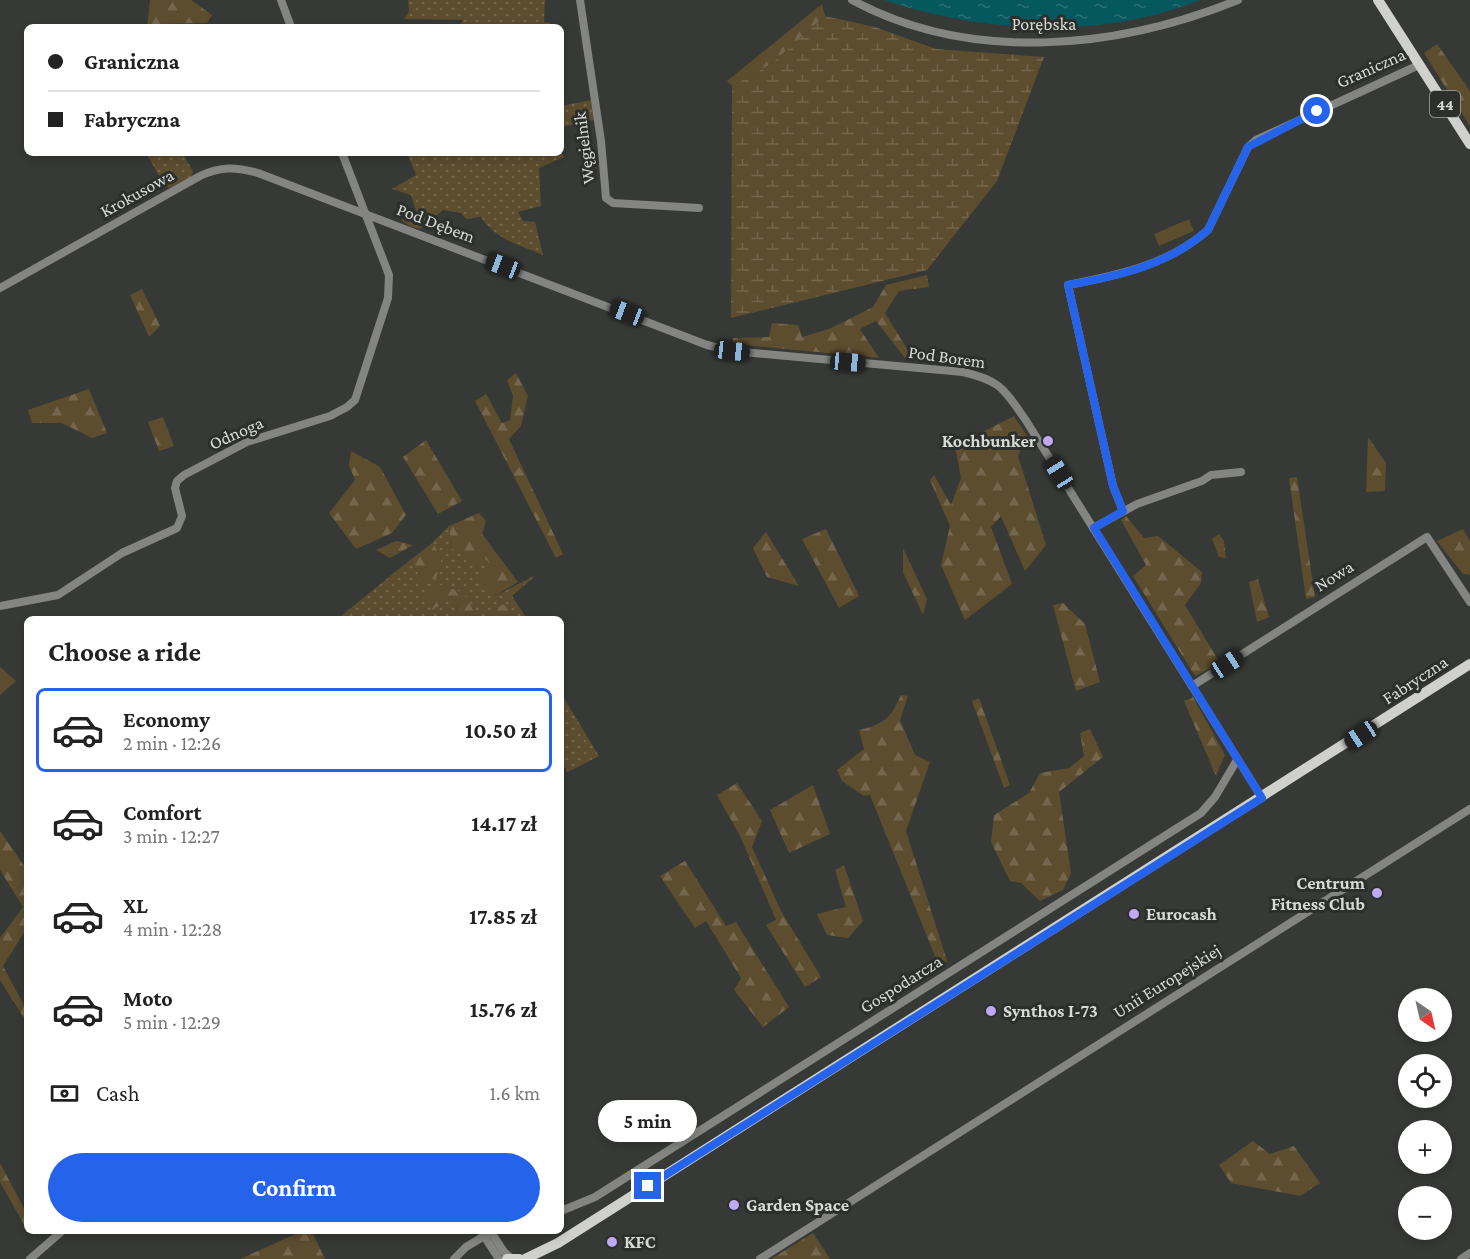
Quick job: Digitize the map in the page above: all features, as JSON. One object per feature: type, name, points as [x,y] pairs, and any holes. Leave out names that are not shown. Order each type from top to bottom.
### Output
[{"type":"main road","name":"44","points":[[1378,0],[1470,144]]},
{"type":"main road","name":"Fabryczna","points":[[538,1259],[558,1243],[1470,664]]},
{"type":"main road","name":"Fabryczna","points":[[525,1259],[558,1243]]},
{"type":"street","points":[[281,0],[290,24]]},
{"type":"street","name":"Węgielnik","points":[[580,0],[601,141],[606,198],[613,203],[699,208]]},
{"type":"street","name":"Porębska","points":[[852,0],[876,13],[929,30],[980,40],[1076,42],[1150,29],[1197,17],[1238,0]]},
{"type":"street","name":"Graniczna","points":[[1123,511],[1113,486],[1068,285],[1140,269],[1197,240],[1208,230],[1248,147],[1256,140],[1419,65]]},
{"type":"street","points":[[343,156],[365,214]]},
{"type":"street","name":"Krokusowa","points":[[0,288],[200,176],[223,167],[235,167],[258,173],[365,214]]},
{"type":"street","name":"Pod Dębem","points":[[365,214],[690,338]]},
{"type":"street","name":"Odnoga","points":[[0,606],[58,595],[127,549],[170,532],[181,522],[182,516],[175,488],[177,481],[184,475],[247,442],[330,416],[355,400],[390,287],[385,259],[365,214]]},
{"type":"street","name":"Pod Borem","points":[[690,338],[732,351],[963,372],[997,383],[1025,419],[1262,798]]},
{"type":"street","points":[[1094,528],[1123,511],[1211,475],[1241,472]]},
{"type":"street","name":"Nowa","points":[[1192,686],[1427,537],[1470,602]]},
{"type":"street","name":"Gospodarcza","points":[[564,1210],[595,1197],[1201,813],[1215,797],[1238,759]]},
{"type":"street","name":"Unii Europejskiej","points":[[760,1259],[1470,809]]},
{"type":"street","points":[[30,1259],[59,1234]]},
{"type":"street","points":[[453,1259],[488,1234]]},
{"type":"street","points":[[489,1234],[499,1259]]},
{"type":"street","points":[[490,1234],[512,1259]]},
{"type":"street","points":[[1461,1259],[1470,1253]]},
{"type":"green space","points":[[150,0],[191,0],[212,15],[207,23],[147,24]]},
{"type":"green space","points":[[408,0],[545,0],[544,22],[550,24],[461,24],[463,20],[404,19],[409,12]]},
{"type":"green space","points":[[822,4],[825,16],[771,64],[732,86],[727,81]]},
{"type":"green space","points":[[825,16],[875,27],[936,49],[1044,57],[997,181],[927,270],[731,318],[732,86],[771,64]]},
{"type":"green space","points":[[1437,44],[1470,91],[1470,126],[1424,53]]},
{"type":"green space","points":[[591,100],[594,120],[564,126],[564,105]]},
{"type":"green space","points":[[148,156],[185,156],[193,172],[191,177],[169,188],[165,186]]},
{"type":"green space","points":[[408,156],[563,156],[539,168],[541,206],[518,212],[523,221],[535,222],[543,255],[500,236],[481,217],[466,219],[461,213],[443,210],[420,229],[411,227],[401,220],[417,214],[411,195],[392,189],[416,175]]},
{"type":"green space","points":[[1189,219],[1194,231],[1159,246],[1154,234]]},
{"type":"green space","points":[[927,275],[929,287],[899,291],[885,313],[912,357],[905,358],[876,321],[860,329],[879,358],[732,344],[733,338],[769,337],[772,323],[798,325],[802,337],[829,329],[873,307],[886,285]]},
{"type":"green space","points":[[142,289],[160,326],[149,337],[130,295]]},
{"type":"green space","points":[[516,373],[528,396],[521,426],[509,439],[563,554],[556,558],[475,401],[486,394],[502,423],[510,420],[513,396],[507,380]]},
{"type":"green space","points":[[89,389],[107,433],[92,438],[62,423],[32,423],[28,410]]},
{"type":"green space","points":[[1014,416],[1027,436],[1018,456],[1046,545],[1025,571],[1001,516],[991,527],[1012,584],[965,620],[941,565],[950,526],[930,480],[934,475],[951,505],[961,478],[955,446]]},
{"type":"green space","points":[[163,417],[174,446],[159,451],[148,422]]},
{"type":"green space","points":[[1368,437],[1386,463],[1385,491],[1366,492]]},
{"type":"green space","points":[[426,440],[462,501],[438,514],[403,457]]},
{"type":"green space","points":[[351,451],[380,467],[406,515],[392,533],[356,549],[329,513],[355,480],[349,465]]},
{"type":"green space","points":[[1297,477],[1315,597],[1306,599],[1289,478]]},
{"type":"green space","points":[[479,513],[486,521],[482,534],[518,582],[493,597],[479,577],[495,568],[485,559],[475,565],[451,548],[449,526]]},
{"type":"green space","points":[[1126,516],[1144,538],[1158,536],[1202,572],[1201,583],[1185,605],[1220,663],[1195,676],[1133,576],[1146,565],[1121,520]]},
{"type":"green space","points":[[449,526],[451,548],[485,559],[496,569],[493,597],[536,575],[512,596],[525,616],[477,616],[462,592],[452,598],[458,605],[455,616],[341,616],[410,560],[424,582],[442,557],[432,543]]},
{"type":"green space","points":[[826,529],[859,596],[839,608],[802,539]]},
{"type":"green space","points":[[1463,529],[1470,541],[1470,575],[1463,574],[1437,541]]},
{"type":"green space","points":[[766,532],[799,586],[767,577],[753,548]]},
{"type":"green space","points":[[1219,534],[1224,541],[1226,558],[1219,557],[1212,539]]},
{"type":"green space","points":[[396,541],[413,545],[390,558],[376,550]]},
{"type":"green space","points":[[432,543],[442,557],[436,578],[424,582],[410,560]]},
{"type":"green space","points":[[903,548],[927,599],[923,615],[903,572]]},
{"type":"green space","points":[[1258,579],[1269,617],[1257,622],[1249,582]]},
{"type":"green space","points":[[440,585],[462,592],[477,616],[455,616],[458,606],[452,598],[432,610],[426,596]]},
{"type":"green space","points":[[1063,603],[1085,624],[1100,682],[1076,691],[1053,605]]},
{"type":"green space","points":[[504,604],[512,616],[492,616],[489,612]]},
{"type":"green space","points":[[0,667],[16,681],[0,695]]},
{"type":"green space","points":[[901,695],[908,696],[900,720],[915,755],[930,762],[906,831],[947,961],[939,966],[870,795],[864,796],[842,781],[837,770],[864,749],[859,730],[874,726],[886,719]]},
{"type":"green space","points":[[1193,697],[1225,755],[1216,776],[1184,701]]},
{"type":"green space","points":[[564,698],[599,756],[568,772],[564,766]]},
{"type":"green space","points":[[979,698],[1010,785],[1004,788],[972,701]]},
{"type":"green space","points":[[1090,729],[1103,757],[1059,792],[1071,873],[1063,890],[1040,901],[1021,883],[1010,881],[991,842],[994,815],[1029,793],[1040,773],[1069,768],[1084,756],[1080,733]]},
{"type":"green space","points":[[737,783],[762,821],[752,847],[781,911],[821,977],[805,987],[766,925],[776,920],[740,836],[717,795]]},
{"type":"green space","points":[[813,785],[830,834],[789,853],[770,810]]},
{"type":"green space","points":[[0,831],[24,866],[24,933],[3,966],[24,1005],[24,1018],[0,980],[0,938],[23,907],[0,870]]},
{"type":"green space","points":[[685,861],[726,926],[736,922],[789,1007],[763,1027],[734,990],[741,978],[706,921],[695,928],[660,876]]},
{"type":"green space","points":[[844,865],[863,921],[848,938],[827,935],[817,914],[846,907],[835,870]]},
{"type":"green space","points":[[1253,1141],[1270,1154],[1294,1146],[1320,1183],[1300,1196],[1231,1183],[1219,1165]]},
{"type":"green space","points":[[0,1163],[24,1208],[24,1225],[0,1182]]},
{"type":"green space","points":[[813,1233],[830,1259],[771,1259]]},
{"type":"green space","points":[[296,1234],[313,1234],[325,1259],[240,1259]]},
{"type":"water","points":[[884,0],[1200,0],[1162,13],[1123,22],[1042,27],[961,20]]},
{"type":"place","name":"Kochbunker","points":[[1048,441]]},
{"type":"place","name":"Centrum Fitness Club","points":[[1377,893]]},
{"type":"place","name":"Eurocash","points":[[1134,914]]},
{"type":"place","name":"Synthos I-73","points":[[991,1011]]},
{"type":"place","name":"Garden Space","points":[[734,1205]]},
{"type":"place","name":"KFC","points":[[612,1242]]},
{"type":"route","points":[[648,1186],[957,988],[1262,798],[1094,528],[1123,511],[1113,486],[1068,285],[1123,275],[1149,266],[1197,240],[1208,230],[1248,147],[1256,140],[1317,111]]}]
